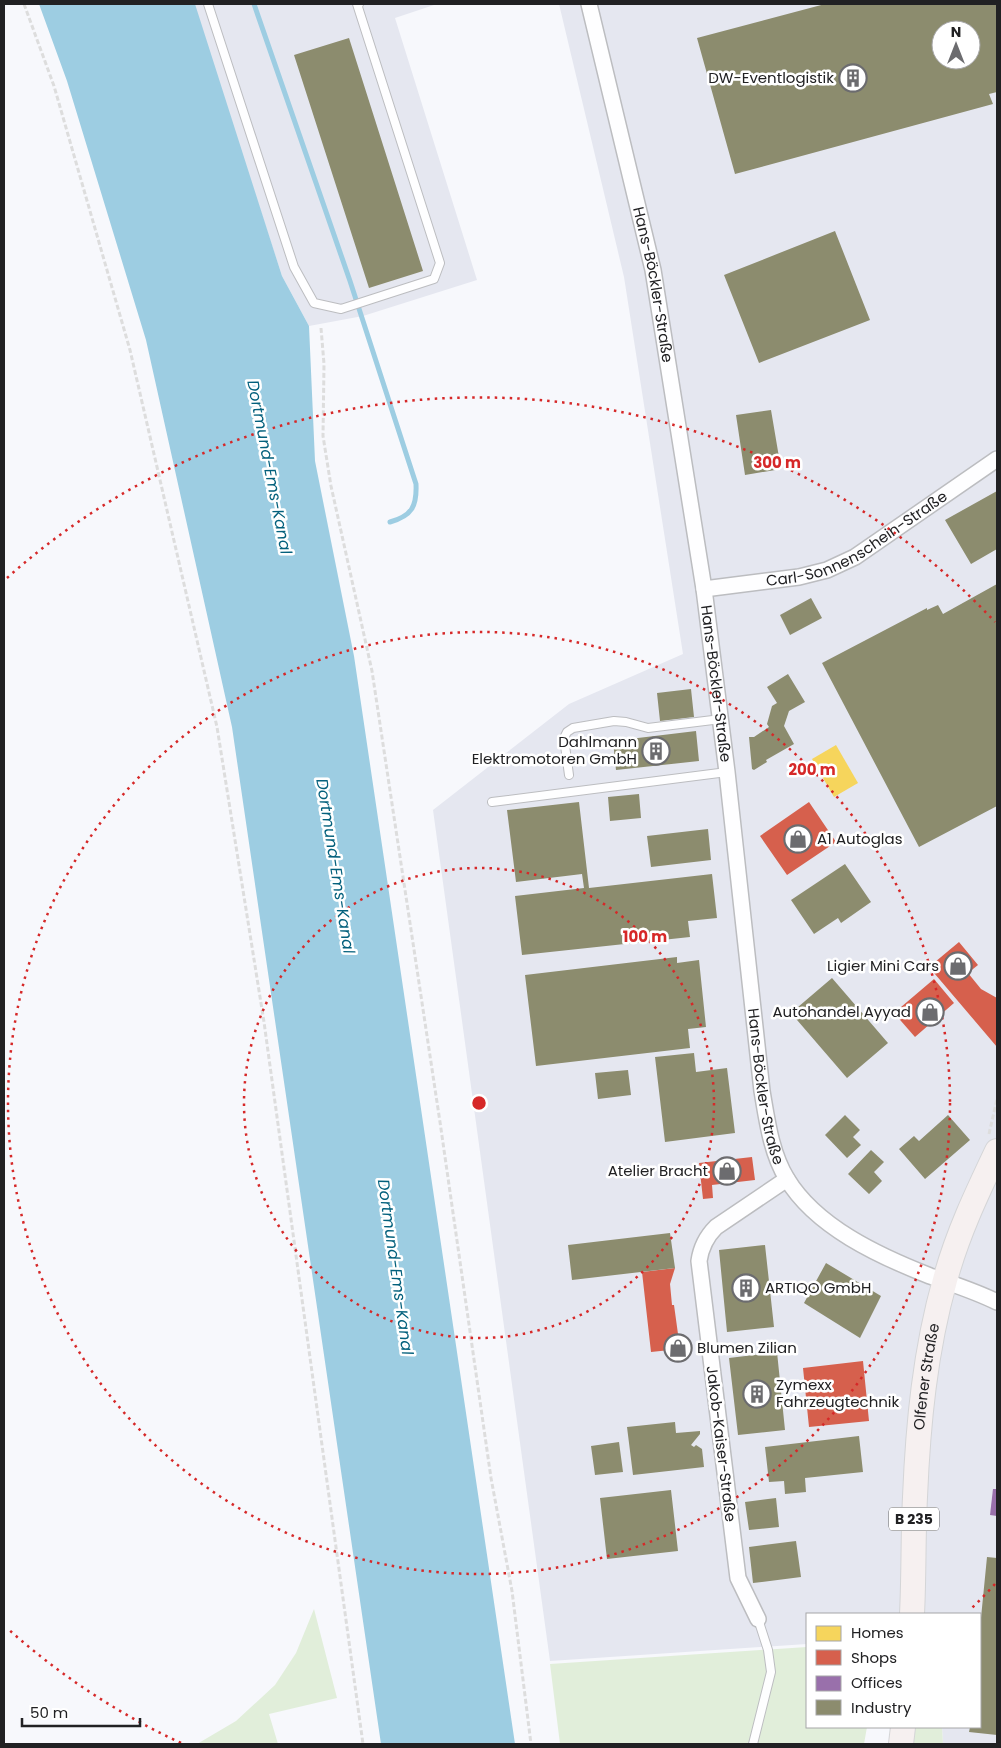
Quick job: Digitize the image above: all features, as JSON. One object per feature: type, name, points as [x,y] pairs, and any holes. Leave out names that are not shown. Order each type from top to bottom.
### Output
[{"type":"main road","name":"Olfener Straße","points":[[912,1613],[919,1424],[929,1348],[944,1281],[965,1220],[997,1151]]},
{"type":"main road","points":[[901,1744],[903,1728]]},
{"type":"street","name":"Hans-Böckler-Straße","points":[[589,4],[653,270],[704,589],[721,719],[762,1091],[767,1122],[776,1154],[787,1179],[808,1205],[836,1229],[883,1256],[979,1293],[997,1302]]},
{"type":"street","name":"Carl-Sonnenschein-Straße","points":[[704,589],[799,577],[828,570],[856,557],[997,460]]},
{"type":"street","name":"Jakob-Kaiser-Straße","points":[[758,1619],[738,1578],[699,1261],[700,1250],[707,1235],[787,1179]]},
{"type":"lane","points":[[208,4],[294,267],[314,303],[341,309],[434,279],[440,263],[360,14],[357,4],[359,4]]},
{"type":"lane","points":[[569,774],[564,738],[567,732],[573,728],[614,721],[648,728],[721,719]]},
{"type":"lane","points":[[492,802],[727,772]]},
{"type":"lane","name":"Jakob-Kaiser-Straße","points":[[753,1744],[771,1672],[768,1650],[758,1619]]},
{"type":"path","points":[[24,4],[54,86],[130,350],[216,727],[264,1022],[363,1744]]},
{"type":"path","points":[[321,328],[324,364],[323,436],[331,486],[372,671],[491,1478],[512,1591],[532,1744]]},
{"type":"shaded area","points":[[193,4],[437,4],[395,18],[477,280],[363,316],[309,326],[282,276]]},
{"type":"shaded area","points":[[559,4],[997,4],[997,1744],[943,1744],[942,1728],[981,1728],[981,1613],[806,1613],[806,1644],[550,1661],[433,810],[569,704],[683,654],[624,277]]},
{"type":"green space","points":[[314,1609],[337,1698],[269,1714],[278,1744],[197,1744],[236,1721],[275,1685],[296,1653]]},
{"type":"green space","points":[[806,1647],[806,1728],[867,1728],[864,1744],[560,1744],[550,1664]]},
{"type":"green space","points":[[912,1728],[942,1728],[943,1744],[910,1744]]},
{"type":"water","name":"Dortmund-Ems-Kanal","points":[[39,4],[195,4],[282,276],[309,326],[315,461],[354,656],[515,1744],[381,1744],[232,727],[146,340],[67,81]]},
{"type":"building: Homes","points":[[836,745],[858,783],[834,797],[812,759]]},
{"type":"building: Shops","name":"A1 Autoglas","points":[[809,802],[836,842],[787,875],[760,836]]},
{"type":"building: Shops","points":[[959,942],[978,965],[968,973],[981,989],[997,998],[997,1047],[929,967]]},
{"type":"building: Shops","points":[[934,979],[954,1003],[915,1037],[894,1013]]},
{"type":"building: Shops","name":"Atelier Bracht","points":[[752,1157],[755,1180],[712,1185],[713,1198],[703,1199],[699,1163]]},
{"type":"building: Shops","points":[[675,1268],[670,1284],[678,1334],[676,1335],[677,1343],[686,1341],[687,1350],[684,1350],[679,1359],[672,1360],[670,1350],[651,1352],[642,1272]]},
{"type":"building: Shops","points":[[863,1361],[869,1421],[809,1427],[803,1368]]},
{"type":"building: Offices","points":[[993,1489],[997,1489],[997,1516],[990,1515]]},
{"type":"building: Industry","name":"DW-Eventlogistik","points":[[825,4],[997,4],[997,92],[989,94],[993,104],[735,174],[697,38]]},
{"type":"building: Industry","points":[[349,38],[423,271],[369,288],[294,55]]},
{"type":"building: Industry","points":[[835,231],[870,320],[759,363],[724,275]]},
{"type":"building: Industry","points":[[771,410],[781,469],[745,475],[736,415]]},
{"type":"building: Industry","points":[[997,491],[997,549],[971,564],[945,520]]},
{"type":"building: Industry","points":[[997,584],[997,806],[919,847],[822,663],[927,608],[927,610],[938,605],[943,614]]},
{"type":"building: Industry","points":[[811,598],[822,618],[790,635],[780,615]]},
{"type":"building: Industry","points":[[788,674],[805,702],[789,711],[784,726],[794,744],[766,760],[767,762],[754,770],[752,769],[749,737],[754,737],[769,727],[767,724],[772,706],[777,703],[767,687]]},
{"type":"building: Industry","points":[[691,689],[694,717],[660,721],[657,693]]},
{"type":"building: Industry","name":"Dahlmann Elektromotoren GmbH","points":[[696,731],[699,761],[616,770],[613,741]]},
{"type":"building: Industry","points":[[639,794],[641,818],[610,821],[608,797]]},
{"type":"building: Industry","points":[[579,802],[589,888],[712,874],[717,918],[688,921],[690,937],[522,955],[515,896],[584,888],[582,874],[516,882],[507,810]]},
{"type":"building: Industry","points":[[708,829],[711,860],[651,867],[647,836]]},
{"type":"building: Industry","points":[[845,864],[871,902],[841,923],[838,918],[814,934],[791,900]]},
{"type":"building: Industry","points":[[677,957],[677,963],[699,960],[706,1027],[688,1029],[690,1048],[536,1066],[525,975]]},
{"type":"building: Industry","points":[[832,978],[888,1043],[847,1078],[791,1013]]},
{"type":"building: Industry","points":[[694,1053],[696,1072],[727,1068],[735,1133],[665,1142],[655,1057]]},
{"type":"building: Industry","points":[[628,1070],[631,1095],[598,1099],[595,1073]]},
{"type":"building: Industry","points":[[845,1115],[860,1130],[853,1137],[861,1145],[847,1158],[825,1135]]},
{"type":"building: Industry","points":[[948,1115],[970,1140],[925,1179],[899,1149],[914,1136],[919,1141]]},
{"type":"building: Industry","points":[[871,1150],[884,1162],[874,1172],[882,1181],[869,1194],[848,1174]]},
{"type":"building: Industry","points":[[670,1233],[675,1268],[572,1280],[568,1245]]},
{"type":"building: Industry","name":"ARTIQO GmbH","points":[[765,1245],[774,1327],[727,1332],[719,1250]]},
{"type":"building: Industry","points":[[826,1263],[881,1296],[860,1338],[804,1303]]},
{"type":"building: Industry","name":"Zymexx Fahrzeugtechnik","points":[[777,1352],[785,1430],[738,1435],[729,1358]]},
{"type":"building: Industry","points":[[675,1422],[676,1433],[700,1431],[700,1434],[691,1445],[694,1447],[696,1445],[702,1449],[704,1467],[633,1475],[627,1427]]},
{"type":"building: Industry","points":[[859,1436],[863,1472],[805,1478],[806,1492],[785,1494],[784,1481],[769,1482],[765,1447]]},
{"type":"building: Industry","points":[[619,1442],[623,1472],[595,1475],[591,1446]]},
{"type":"building: Industry","points":[[671,1490],[678,1551],[607,1559],[600,1498]]},
{"type":"building: Industry","points":[[776,1498],[779,1527],[749,1530],[745,1502]]},
{"type":"building: Industry","points":[[796,1541],[801,1577],[753,1583],[749,1547]]},
{"type":"building: Industry","points":[[987,1557],[997,1558],[997,1735],[969,1732],[970,1728],[981,1728],[981,1618]]},
{"type":"waterway","points":[[254,4],[350,281],[416,484],[412,509],[403,517],[390,522]]},
{"type":"place","name":"DW-Eventlogistik","points":[[853,78]]},
{"type":"place","name":"Dahlmann Elektromotoren GmbH","points":[[656,751]]},
{"type":"place","name":"A1 Autoglas","points":[[798,839]]},
{"type":"place","name":"Ligier Mini Cars","points":[[958,966]]},
{"type":"place","name":"Autohandel Ayyad","points":[[930,1012]]},
{"type":"place","name":"Atelier Bracht","points":[[727,1171]]},
{"type":"place","name":"ARTIQO GmbH","points":[[746,1288]]},
{"type":"place","name":"Blumen Zilian","points":[[678,1348]]},
{"type":"place","name":"Zymexx Fahrzeugtechnik","points":[[757,1394]]}]
